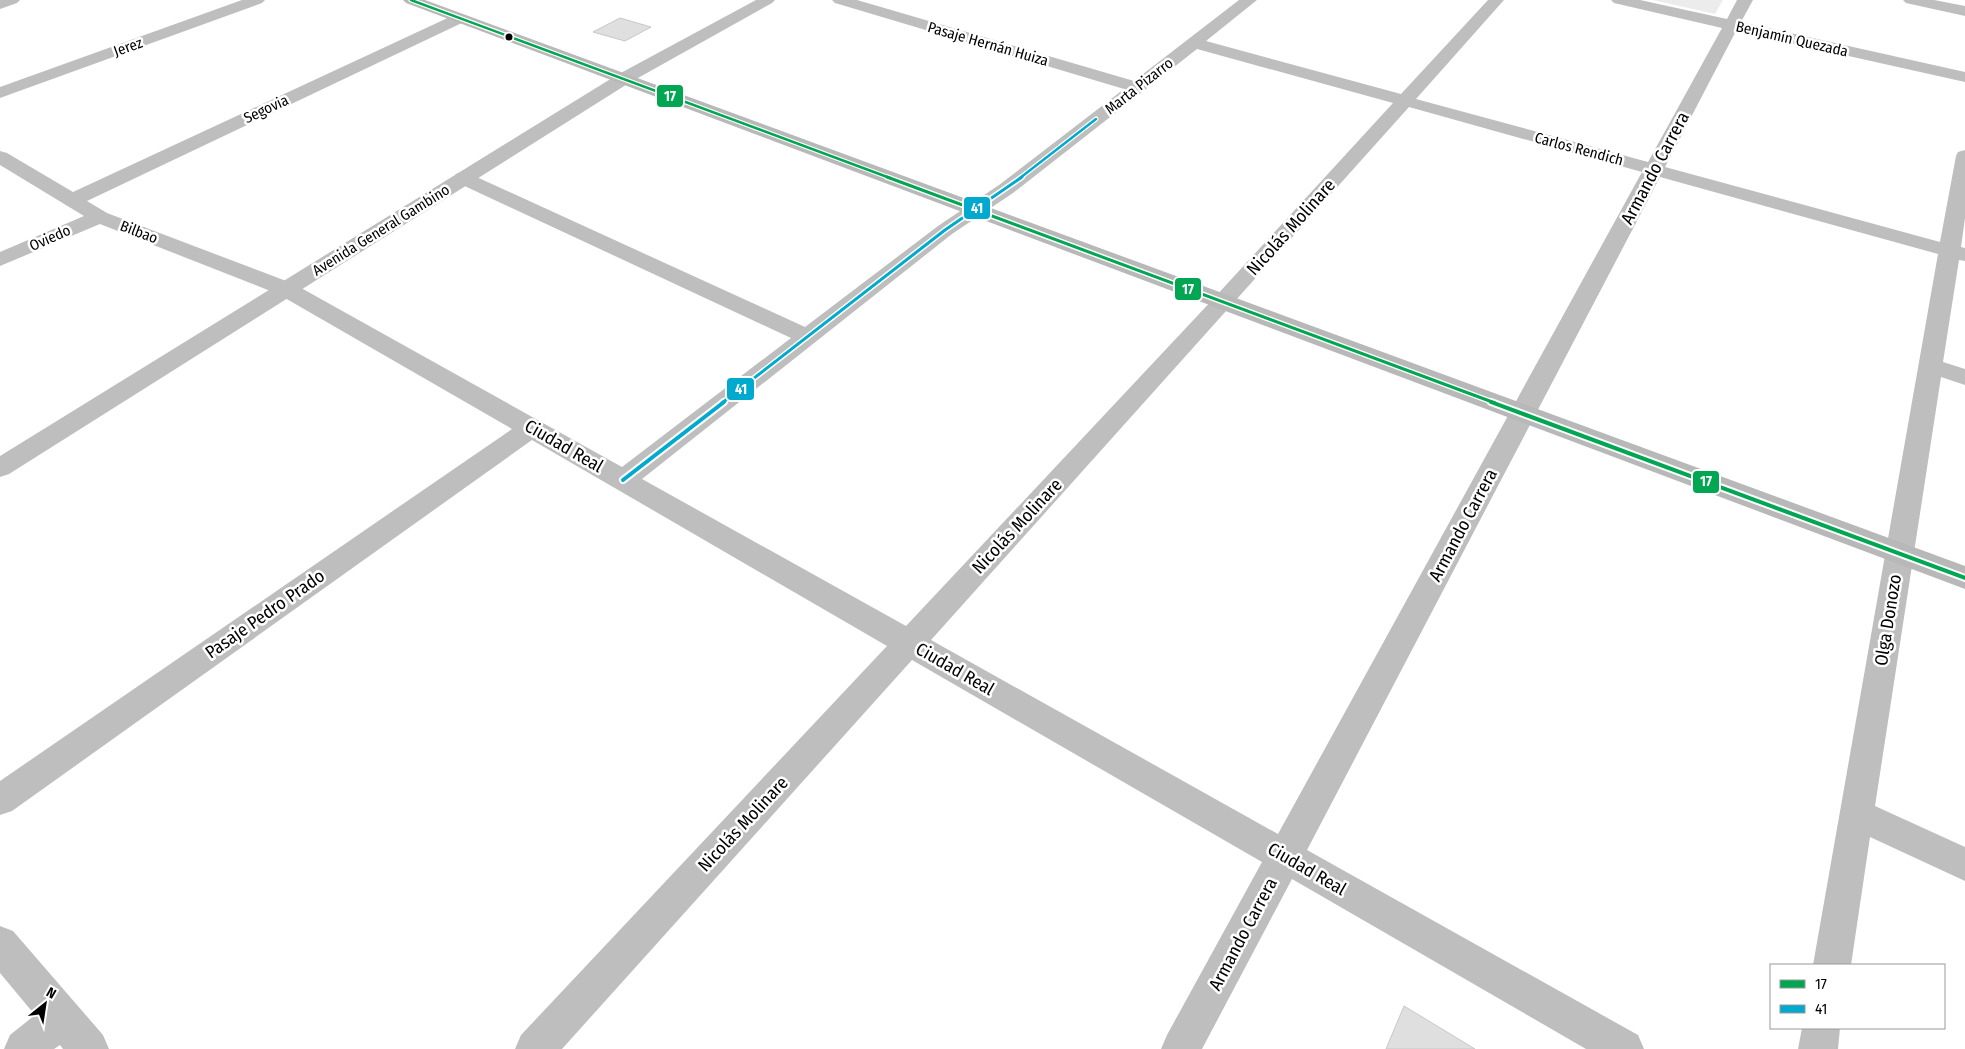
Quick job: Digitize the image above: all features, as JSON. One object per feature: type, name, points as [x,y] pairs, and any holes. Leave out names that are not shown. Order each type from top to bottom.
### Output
[{"type":"main road","points":[[411,0],[1965,578]]},
{"type":"street","points":[[0,4],[12,0]]},
{"type":"street","name":"Jerez","points":[[0,93],[257,0]]},
{"type":"street","name":"Avenida General Gambino","points":[[0,468],[623,79],[767,0]]},
{"type":"street","name":"Pasaje Hernán Huiza","points":[[840,0],[1137,87]]},
{"type":"street","name":"Nicolás Molinare","points":[[535,1049],[1223,302],[1496,0]]},
{"type":"street","name":"Benjamín Quezada","points":[[1619,0],[1965,77]]},
{"type":"street","name":"Armando Carrera","points":[[1181,1049],[1745,0]]},
{"type":"street","points":[[1911,0],[1965,11]]},
{"type":"street","name":"Marta Pizarro","points":[[623,480],[945,230],[1006,189],[1194,43],[1240,1]]},
{"type":"street","name":"Segovia","points":[[72,200],[460,18]]},
{"type":"street","name":"Carlos Rendich","points":[[1194,43],[1957,253]]},
{"type":"street","name":"Bilbao","points":[[0,157],[100,217],[286,289]]},
{"type":"street","name":"Olga Donozo","points":[[1832,964],[1931,366],[1957,253],[1965,157]]},
{"type":"street","points":[[464,178],[807,337]]},
{"type":"street","name":"Oviedo","points":[[0,260],[100,217]]},
{"type":"street","name":"Ciudad Real","points":[[286,289],[1624,1049]]},
{"type":"street","points":[[1931,366],[1965,377]]},
{"type":"street","name":"Pasaje Pedro Prado","points":[[0,800],[530,428]]},
{"type":"street","points":[[1857,814],[1965,864]]},
{"type":"street","points":[[0,944],[89,1049]]},
{"type":"street","points":[[24,1049],[62,1017]]},
{"type":"street","points":[[1818,1049],[1822,1029]]},
{"type":"shaded area","points":[[1653,0],[1723,0],[1715,14]]},
{"type":"building","points":[[620,18],[651,27],[625,41],[593,32]]},
{"type":"building","points":[[1404,1006],[1475,1049],[1386,1049]]},
{"type":"transit line","name":"17","points":[[411,0],[1965,578]]},
{"type":"transit line","name":"41","points":[[623,480],[945,230],[1006,189],[1096,119]]}]
